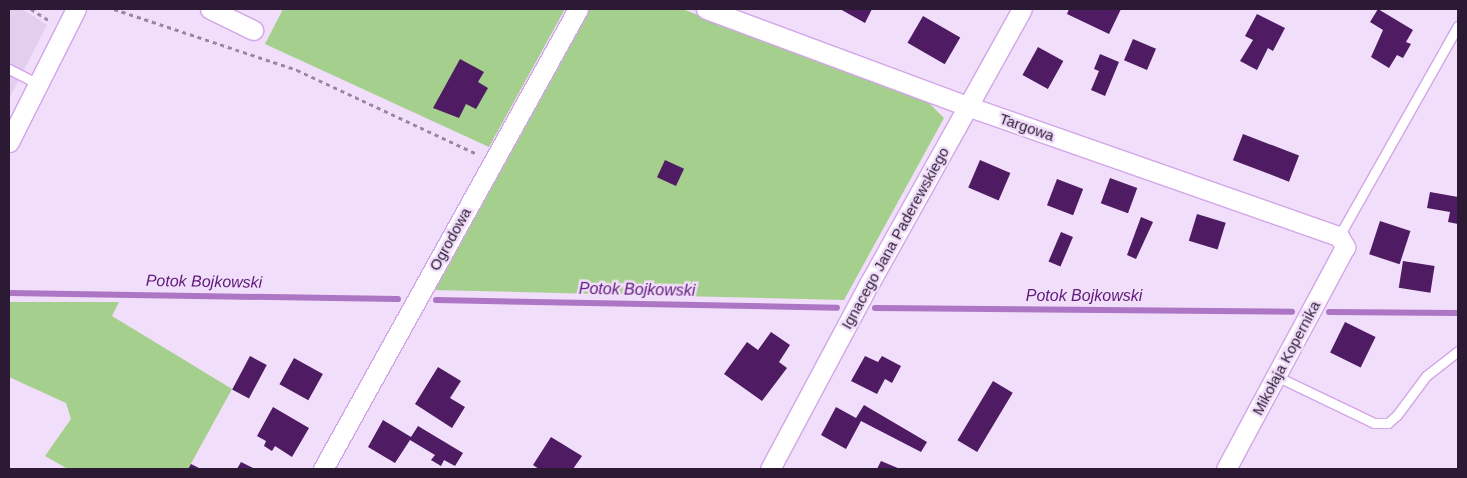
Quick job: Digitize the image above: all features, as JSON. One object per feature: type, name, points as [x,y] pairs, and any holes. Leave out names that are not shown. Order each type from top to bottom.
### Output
[{"type":"street","points":[[9,142],[76,9]]},
{"type":"street","points":[[210,9],[252,30]]},
{"type":"street","name":"Ogrodowa","points":[[323,469],[578,9]]},
{"type":"street","name":"Targowa","points":[[706,9],[967,106],[1342,241]]},
{"type":"street","name":"Ignacego Jana Paderewskiego","points":[[770,469],[870,282],[1022,9]]},
{"type":"street","name":"Mikołaja Kopernika","points":[[1226,469],[1276,376],[1342,241]]},
{"type":"lane","points":[[1342,241],[1458,26]]},
{"type":"lane","points":[[9,68],[39,84]]},
{"type":"lane","points":[[1276,376],[1374,423],[1388,423],[1397,415],[1426,376],[1458,351]]},
{"type":"path","points":[[31,9],[54,24]]},
{"type":"path","points":[[114,9],[297,70],[493,162]]},
{"type":"shaded area","points":[[9,9],[22,9],[47,25],[9,99]]},
{"type":"green space","points":[[283,9],[565,9],[489,147],[265,44]]},
{"type":"green space","points":[[589,9],[682,9],[926,100],[944,118],[844,300],[433,290]]},
{"type":"green space","points":[[9,302],[119,302],[112,316],[232,389],[188,469],[68,469],[45,456],[71,419],[66,403],[9,377]]},
{"type":"building","points":[[840,9],[872,9],[865,23]]},
{"type":"building","points":[[1069,9],[1121,9],[1109,34],[1067,14]]},
{"type":"building","points":[[1378,9],[1413,30],[1406,42],[1411,44],[1403,58],[1397,55],[1389,68],[1371,57],[1383,30],[1370,22]]},
{"type":"building","points":[[1257,14],[1285,28],[1273,51],[1268,48],[1257,70],[1240,61],[1253,40],[1245,36]]},
{"type":"building","points":[[923,16],[960,38],[945,64],[908,43]]},
{"type":"building","points":[[1133,39],[1156,49],[1147,70],[1124,60]]},
{"type":"building","points":[[1038,47],[1063,61],[1048,89],[1022,75]]},
{"type":"building","points":[[1100,54],[1119,62],[1105,96],[1091,90],[1099,71],[1094,69]]},
{"type":"building","points":[[460,59],[484,72],[478,82],[488,88],[476,109],[466,104],[459,118],[433,108]]},
{"type":"building","points":[[1243,134],[1299,156],[1289,182],[1233,160]]},
{"type":"building","points":[[665,160],[684,169],[676,186],[657,177]]},
{"type":"building","points":[[980,160],[1010,173],[999,201],[968,188]]},
{"type":"building","points":[[1110,178],[1137,188],[1128,213],[1101,203]]},
{"type":"building","points":[[1057,179],[1083,189],[1073,215],[1047,205]]},
{"type":"building","points":[[1430,192],[1458,197],[1458,224],[1448,222],[1450,212],[1427,208]]},
{"type":"building","points":[[1197,214],[1226,223],[1218,250],[1189,241]]},
{"type":"building","points":[[1141,217],[1153,222],[1136,259],[1127,255]]},
{"type":"building","points":[[1380,221],[1410,231],[1400,264],[1369,254]]},
{"type":"building","points":[[1061,232],[1073,237],[1060,267],[1048,261]]},
{"type":"building","points":[[1403,261],[1435,266],[1430,293],[1399,288]]},
{"type":"building","points":[[1345,322],[1376,337],[1361,367],[1330,353]]},
{"type":"building","points":[[771,332],[790,345],[779,362],[787,368],[762,401],[724,374],[747,342],[758,350]]},
{"type":"building","points":[[250,356],[267,365],[249,398],[232,390]]},
{"type":"building","points":[[865,356],[878,362],[882,356],[901,366],[892,383],[885,379],[877,394],[851,381]]},
{"type":"building","points":[[294,358],[323,374],[308,400],[279,384]]},
{"type":"building","points":[[438,367],[461,381],[450,398],[465,407],[452,428],[415,404]]},
{"type":"building","points":[[993,381],[1013,393],[977,452],[957,440]]},
{"type":"building","points":[[864,405],[927,442],[921,452],[861,421],[846,449],[821,435],[836,407],[856,418]]},
{"type":"building","points":[[273,407],[309,428],[292,457],[275,446],[272,451],[264,446],[266,441],[257,436]]},
{"type":"building","points":[[383,420],[411,437],[418,426],[463,453],[455,466],[444,460],[441,466],[431,460],[435,455],[410,440],[395,463],[368,447]]},
{"type":"building","points":[[551,437],[582,456],[573,469],[539,469],[533,465]]},
{"type":"building","points":[[881,461],[900,469],[877,469]]},
{"type":"building","points":[[241,462],[255,469],[237,469]]},
{"type":"building","points":[[191,464],[201,469],[188,469]]},
{"type":"waterway","name":"Potok Bojkowski","points":[[9,293],[398,299]]},
{"type":"waterway","name":"Potok Bojkowski","points":[[436,300],[837,308]]},
{"type":"waterway","name":"Potok Bojkowski","points":[[875,308],[1292,312]]},
{"type":"waterway","name":"Potok Bojkowski","points":[[1329,312],[1458,313]]}]
